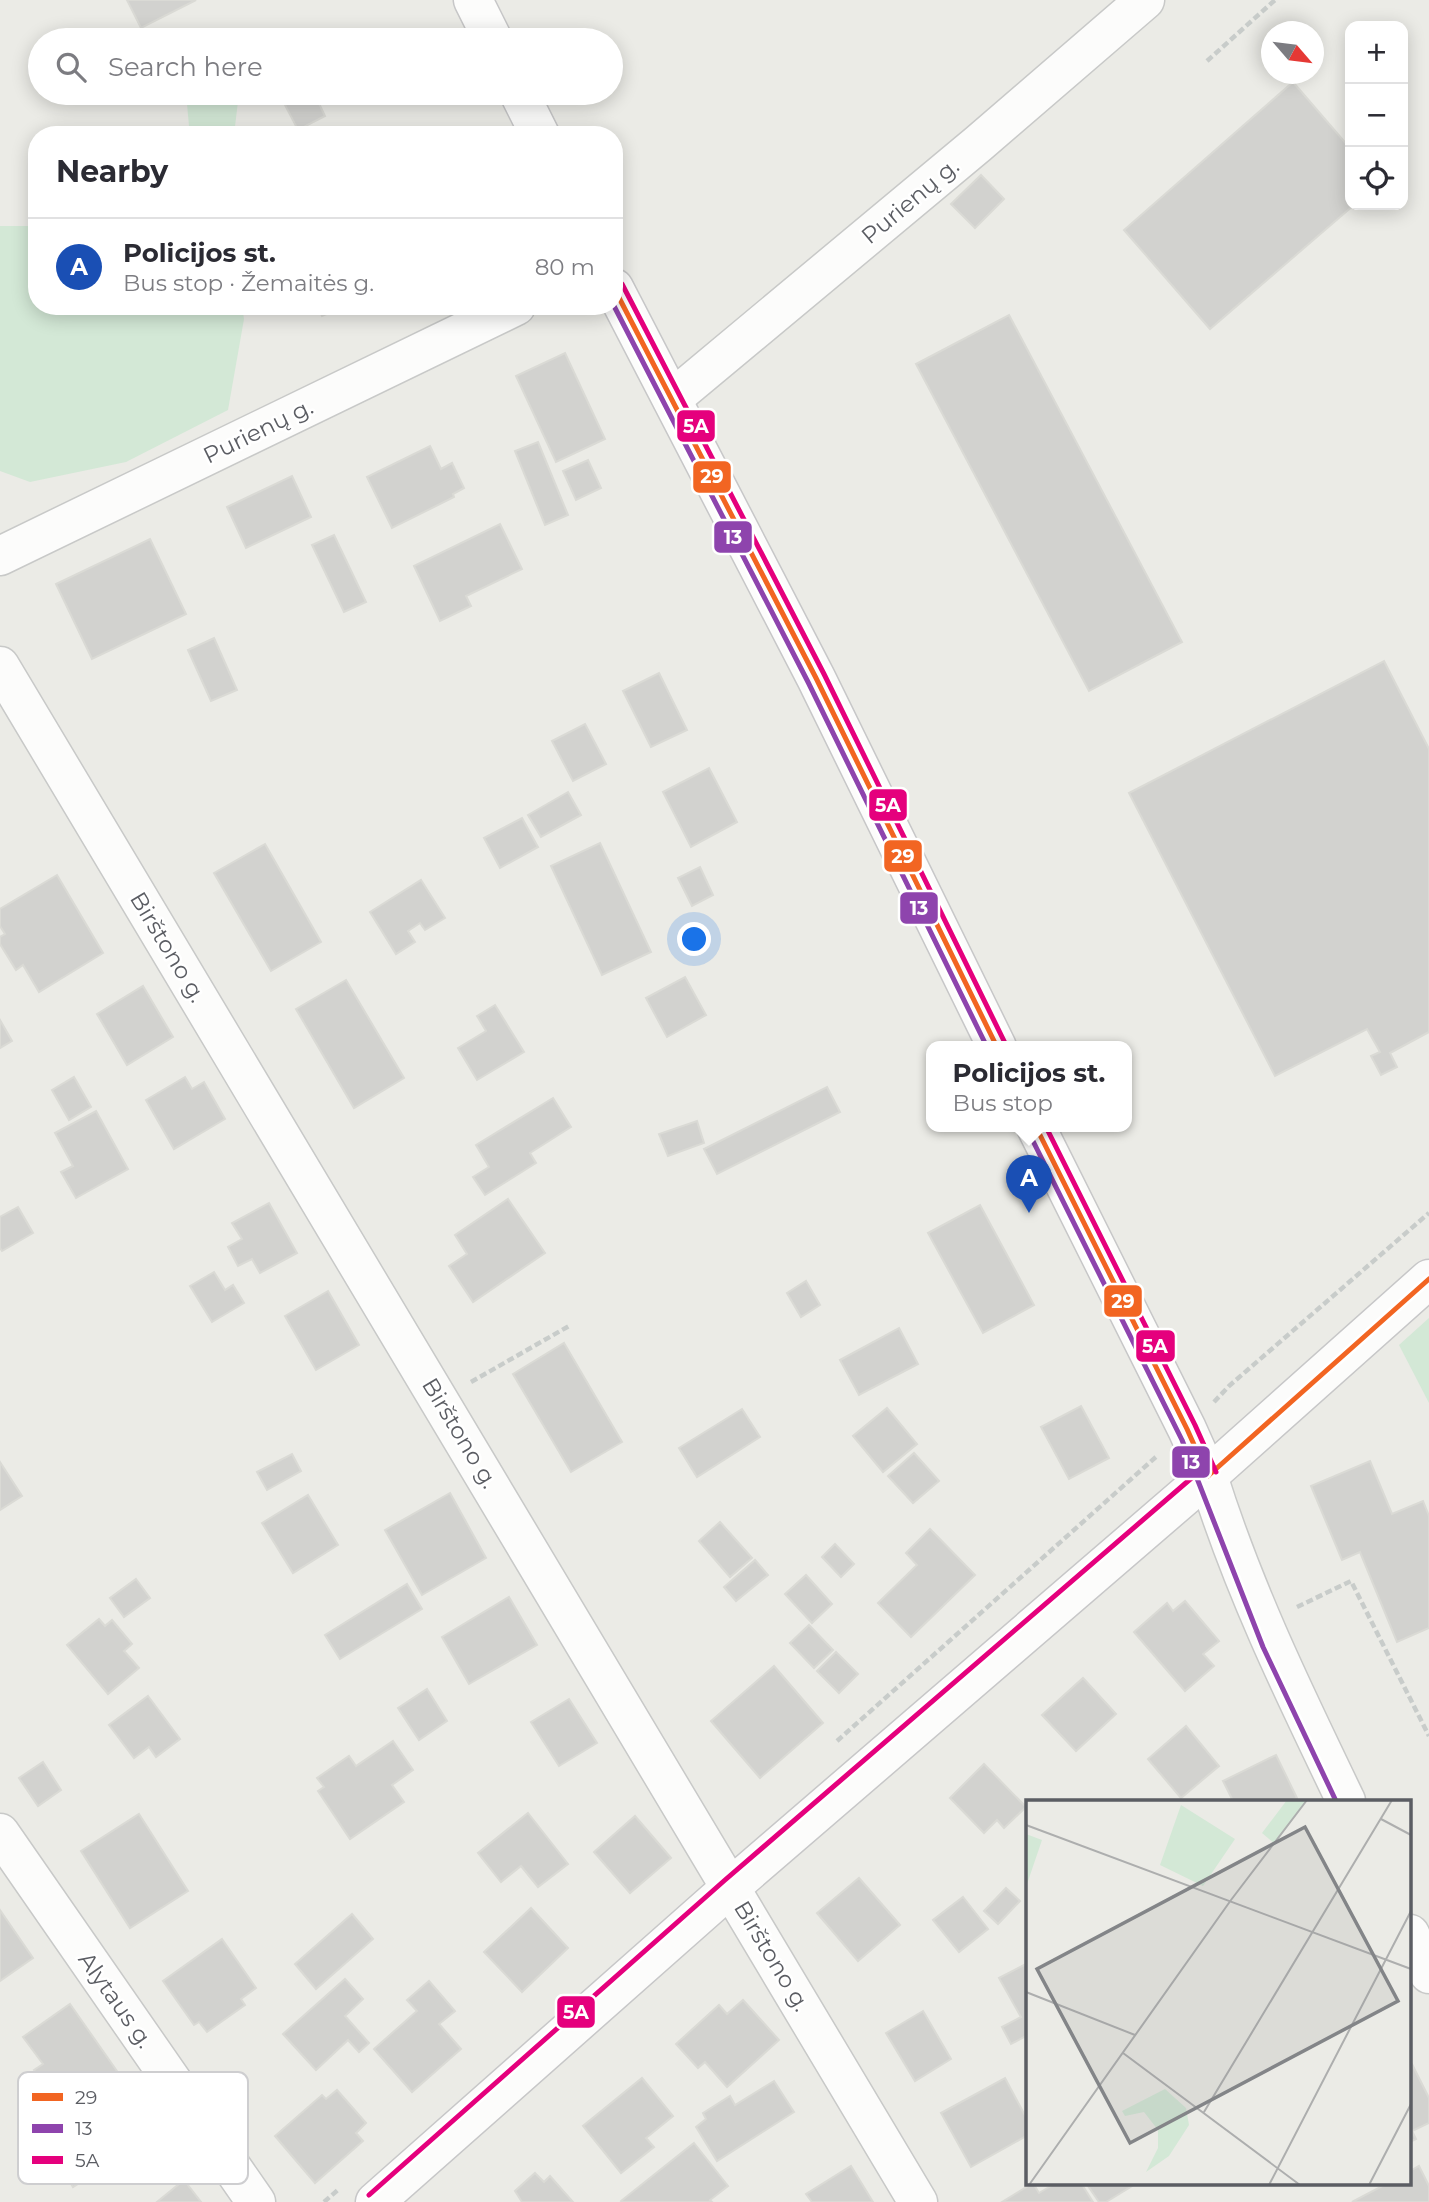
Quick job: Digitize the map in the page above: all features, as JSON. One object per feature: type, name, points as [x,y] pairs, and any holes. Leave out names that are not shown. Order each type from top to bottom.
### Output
[{"type":"street","points":[[472,0],[487,28]]},
{"type":"street","name":"Purienų g.","points":[[672,399],[978,144],[1145,0]]},
{"type":"street","points":[[525,105],[536,126]]},
{"type":"street","points":[[623,305],[828,702],[995,1041]]},
{"type":"street","name":"Purienų g.","points":[[0,556],[497,315]]},
{"type":"street","name":"Birštono g.","points":[[0,666],[918,2202]]},
{"type":"street","points":[[1039,1132],[1188,1429],[1208,1476],[1261,1623],[1346,1800]]},
{"type":"street","points":[[360,2193],[731,1887],[1208,1476],[1429,1279]]},
{"type":"street","name":"Alytaus g.","points":[[0,1833],[166,2072]]},
{"type":"street","points":[[1412,1938],[1429,1974]]},
{"type":"street","name":"Alytaus g.","points":[[244,2184],[256,2202]]},
{"type":"path","points":[[1207,61],[1275,0]]},
{"type":"path","points":[[831,1746],[1188,1429],[1229,1386],[1429,1213]]},
{"type":"path","points":[[440,1400],[569,1326]]},
{"type":"path","points":[[1261,1623],[1351,1581],[1429,1736]]},
{"type":"path","points":[[324,2202],[360,2193]]},
{"type":"green space","points":[[187,105],[238,105],[235,126],[189,126]]},
{"type":"green space","points":[[0,226],[28,226],[28,315],[243,315],[228,410],[126,462],[30,482],[0,471]]},
{"type":"green space","points":[[1429,1318],[1429,1403],[1399,1345]]},
{"type":"building","points":[[127,0],[196,0],[141,28]]},
{"type":"building","points":[[1291,84],[1295,84],[1345,142],[1345,210],[1348,210],[1210,329],[1124,230]]},
{"type":"building","points":[[285,105],[320,105],[325,116],[306,126],[296,126]]},
{"type":"building","points":[[981,175],[1004,199],[975,228],[951,204]]},
{"type":"building","points":[[1009,315],[1182,642],[1089,691],[916,364]]},
{"type":"building","points":[[565,353],[605,439],[556,462],[516,376]]},
{"type":"building","points":[[538,442],[568,515],[545,525],[515,451]]},
{"type":"building","points":[[430,446],[441,469],[452,463],[464,488],[453,494],[454,497],[392,528],[367,477]]},
{"type":"building","points":[[588,460],[601,488],[576,500],[563,471]]},
{"type":"building","points":[[292,476],[311,517],[246,548],[227,507]]},
{"type":"building","points":[[500,524],[522,569],[466,596],[471,606],[440,621],[414,566]]},
{"type":"building","points":[[334,535],[366,602],[344,612],[312,545]]},
{"type":"building","points":[[150,539],[186,614],[92,659],[56,584]]},
{"type":"building","points":[[214,638],[237,690],[211,701],[188,650]]},
{"type":"building","points":[[1384,661],[1429,749],[1429,1032],[1390,1053],[1397,1067],[1381,1075],[1371,1056],[1380,1052],[1367,1029],[1275,1076],[1129,793]]},
{"type":"building","points":[[659,673],[687,730],[651,747],[623,691]]},
{"type":"building","points":[[585,724],[606,764],[573,781],[552,741]]},
{"type":"building","points":[[709,768],[737,822],[691,847],[663,792]]},
{"type":"building","points":[[568,792],[581,815],[541,837],[528,815]]},
{"type":"building","points":[[522,818],[538,847],[500,868],[484,838]]},
{"type":"building","points":[[600,843],[651,952],[602,975],[551,866]]},
{"type":"building","points":[[265,844],[321,942],[271,971],[214,873]]},
{"type":"building","points":[[700,867],[713,895],[692,906],[678,878]]},
{"type":"building","points":[[57,875],[103,953],[39,992],[23,965],[16,970],[0,944],[0,937],[5,934],[0,926],[0,909]]},
{"type":"building","points":[[421,880],[445,918],[425,930],[420,923],[408,931],[415,942],[396,954],[370,912]]},
{"type":"building","points":[[685,977],[706,1015],[667,1037],[646,998]]},
{"type":"building","points":[[346,980],[404,1078],[354,1108],[296,1009]]},
{"type":"building","points":[[143,986],[173,1037],[127,1065],[97,1014]]},
{"type":"building","points":[[495,1005],[524,1052],[477,1080],[458,1048],[486,1031],[477,1016]]},
{"type":"building","points":[[0,1020],[12,1041],[0,1048]]},
{"type":"building","points":[[74,1077],[91,1107],[69,1120],[52,1090]]},
{"type":"building","points":[[185,1077],[192,1089],[204,1082],[225,1119],[174,1149],[146,1100]]},
{"type":"building","points":[[827,1087],[840,1112],[717,1174],[704,1149]]},
{"type":"building","points":[[553,1098],[571,1127],[530,1153],[536,1163],[485,1195],[473,1177],[489,1167],[476,1145]]},
{"type":"building","points":[[96,1111],[128,1169],[76,1198],[61,1172],[73,1166],[55,1133]]},
{"type":"building","points":[[697,1121],[704,1143],[668,1156],[659,1134]]},
{"type":"building","points":[[508,1199],[545,1253],[473,1302],[449,1266],[467,1254],[455,1235]]},
{"type":"building","points":[[269,1203],[297,1253],[260,1273],[252,1259],[238,1266],[228,1247],[242,1239],[232,1223]]},
{"type":"building","points":[[980,1205],[1034,1305],[983,1333],[928,1233]]},
{"type":"building","points":[[18,1207],[33,1233],[2,1251],[0,1217]]},
{"type":"building","points":[[214,1272],[225,1290],[233,1285],[244,1303],[212,1322],[190,1286]]},
{"type":"building","points":[[806,1281],[820,1305],[801,1317],[787,1293]]},
{"type":"building","points":[[328,1291],[359,1345],[316,1370],[285,1316]]},
{"type":"building","points":[[899,1328],[918,1364],[859,1395],[840,1360]]},
{"type":"building","points":[[564,1343],[622,1442],[571,1472],[513,1374]]},
{"type":"building","points":[[1081,1406],[1109,1458],[1069,1479],[1041,1427]]},
{"type":"building","points":[[887,1408],[917,1444],[883,1472],[853,1436]]},
{"type":"building","points":[[742,1409],[760,1437],[697,1477],[679,1448]]},
{"type":"building","points":[[914,1453],[939,1481],[913,1503],[888,1476]]},
{"type":"building","points":[[292,1454],[301,1471],[267,1490],[257,1472]]},
{"type":"building","points":[[1370,1461],[1392,1514],[1423,1501],[1429,1516],[1429,1628],[1397,1642],[1360,1552],[1342,1560],[1311,1486]]},
{"type":"building","points":[[0,1462],[22,1496],[0,1510]]},
{"type":"building","points":[[450,1493],[486,1558],[422,1595],[385,1530]]},
{"type":"building","points":[[308,1495],[338,1545],[293,1573],[262,1523]]},
{"type":"building","points":[[720,1522],[752,1558],[730,1577],[699,1541]]},
{"type":"building","points":[[930,1529],[975,1575],[911,1637],[878,1603],[917,1565],[906,1553]]},
{"type":"building","points":[[835,1544],[854,1564],[841,1577],[822,1557]]},
{"type":"building","points":[[755,1560],[768,1575],[736,1601],[724,1587]]},
{"type":"building","points":[[806,1575],[832,1604],[812,1623],[785,1594]]},
{"type":"building","points":[[136,1579],[150,1598],[124,1617],[110,1598]]},
{"type":"building","points":[[407,1584],[422,1609],[340,1659],[325,1635]]},
{"type":"building","points":[[509,1597],[537,1645],[469,1684],[442,1637]]},
{"type":"building","points":[[1185,1601],[1219,1641],[1203,1654],[1214,1666],[1185,1691],[1134,1632],[1167,1603],[1173,1611]]},
{"type":"building","points":[[99,1619],[105,1626],[112,1620],[132,1644],[124,1651],[139,1668],[108,1694],[67,1645]]},
{"type":"building","points":[[809,1625],[833,1650],[814,1668],[790,1643]]},
{"type":"building","points":[[836,1652],[858,1674],[839,1693],[817,1671]]},
{"type":"building","points":[[774,1666],[823,1723],[760,1778],[711,1721]]},
{"type":"building","points":[[1083,1678],[1116,1714],[1076,1751],[1042,1715]]},
{"type":"building","points":[[427,1689],[447,1721],[419,1740],[398,1708]]},
{"type":"building","points":[[148,1696],[180,1739],[156,1757],[149,1747],[134,1758],[109,1725]]},
{"type":"building","points":[[569,1699],[597,1743],[559,1766],[531,1722]]},
{"type":"building","points":[[1186,1726],[1219,1766],[1181,1798],[1148,1759]]},
{"type":"building","points":[[393,1741],[413,1770],[392,1785],[404,1802],[350,1839],[318,1791],[324,1787],[317,1778],[349,1756],[356,1766]]},
{"type":"building","points":[[1276,1755],[1297,1798],[1232,1800],[1223,1781]]},
{"type":"building","points":[[43,1762],[61,1790],[38,1806],[19,1778]]},
{"type":"building","points":[[984,1764],[1026,1807],[1004,1828],[997,1820],[984,1833],[950,1798]]},
{"type":"building","points":[[528,1813],[568,1864],[538,1887],[521,1866],[501,1882],[478,1853]]},
{"type":"building","points":[[139,1814],[188,1891],[130,1928],[81,1851]]},
{"type":"building","points":[[635,1816],[671,1858],[630,1893],[594,1852]]},
{"type":"building","points":[[859,1878],[900,1925],[858,1961],[817,1913]]},
{"type":"building","points":[[1006,1888],[1020,1901],[998,1924],[984,1911]]},
{"type":"building","points":[[963,1897],[988,1929],[959,1952],[933,1920]]},
{"type":"building","points":[[531,1908],[568,1948],[522,1992],[484,1952]]},
{"type":"building","points":[[0,1910],[33,1958],[0,1981]]},
{"type":"building","points":[[352,1914],[373,1939],[316,1989],[295,1964]]},
{"type":"building","points":[[222,1939],[256,1988],[241,1999],[245,2005],[207,2032],[199,2022],[194,2025],[163,1981]]},
{"type":"building","points":[[1026,1964],[1026,2036],[1011,2044],[1002,2027],[1021,2017],[999,1978]]},
{"type":"building","points":[[345,1979],[363,1999],[345,2016],[369,2043],[359,2052],[348,2040],[316,2070],[283,2034]]},
{"type":"building","points":[[429,1981],[455,2011],[439,2024],[461,2049],[412,2092],[374,2049],[417,2011],[407,2000]]},
{"type":"building","points":[[743,2000],[779,2040],[727,2087],[705,2062],[698,2068],[676,2044],[719,2005],[727,2014]]},
{"type":"building","points":[[70,2004],[118,2072],[35,2072],[34,2070],[43,2064],[23,2037]]},
{"type":"building","points":[[923,2011],[951,2059],[915,2081],[886,2033]]},
{"type":"building","points":[[1412,2064],[1429,2098],[1429,2123],[1412,2131]]},
{"type":"building","points":[[642,2078],[673,2116],[646,2138],[654,2147],[621,2173],[583,2126]]},
{"type":"building","points":[[1005,2078],[1026,2117],[1026,2136],[971,2167],[941,2113]]},
{"type":"building","points":[[774,2081],[794,2112],[717,2161],[696,2127],[706,2119],[703,2113],[730,2096],[735,2105]]},
{"type":"building","points":[[337,2090],[366,2123],[356,2133],[363,2141],[315,2183],[275,2136],[322,2095],[326,2099]]},
{"type":"building","points":[[694,2143],[728,2186],[710,2200],[712,2202],[621,2201]]},
{"type":"building","points":[[851,2166],[873,2202],[812,2202],[806,2194]]},
{"type":"building","points":[[1419,2166],[1429,2186],[1429,2202],[1352,2202],[1386,2184],[1412,2184],[1412,2170]]},
{"type":"building","points":[[535,2173],[544,2182],[550,2176],[573,2202],[522,2202],[515,2191]]},
{"type":"building","points":[[179,2184],[187,2184],[201,2202],[157,2202]]},
{"type":"building","points":[[1031,2184],[1039,2193],[1054,2184],[1082,2184],[1093,2202],[1002,2202]]},
{"type":"building","points":[[1087,2184],[1135,2184],[1106,2202],[1099,2202]]},
{"type":"transit line","name":"5A","points":[[623,286],[824,674],[1004,1041]]},
{"type":"transit line","name":"29","points":[[623,305],[816,678],[994,1041]]},
{"type":"transit line","name":"13","points":[[619,315],[808,682],[984,1041]]},
{"type":"transit line","name":"13","points":[[1028,1132],[1182,1440],[1263,1647],[1336,1800]]},
{"type":"transit line","name":"29","points":[[1038,1132],[1208,1476]]},
{"type":"transit line","name":"5A","points":[[1048,1132],[1216,1472]]},
{"type":"transit line","name":"29","points":[[1208,1476],[1429,1279]]},
{"type":"transit line","name":"5A","points":[[369,2195],[725,1880],[1202,1469]]},
{"type":"place","name":"Policijos st.","points":[[1029,1213]]}]
